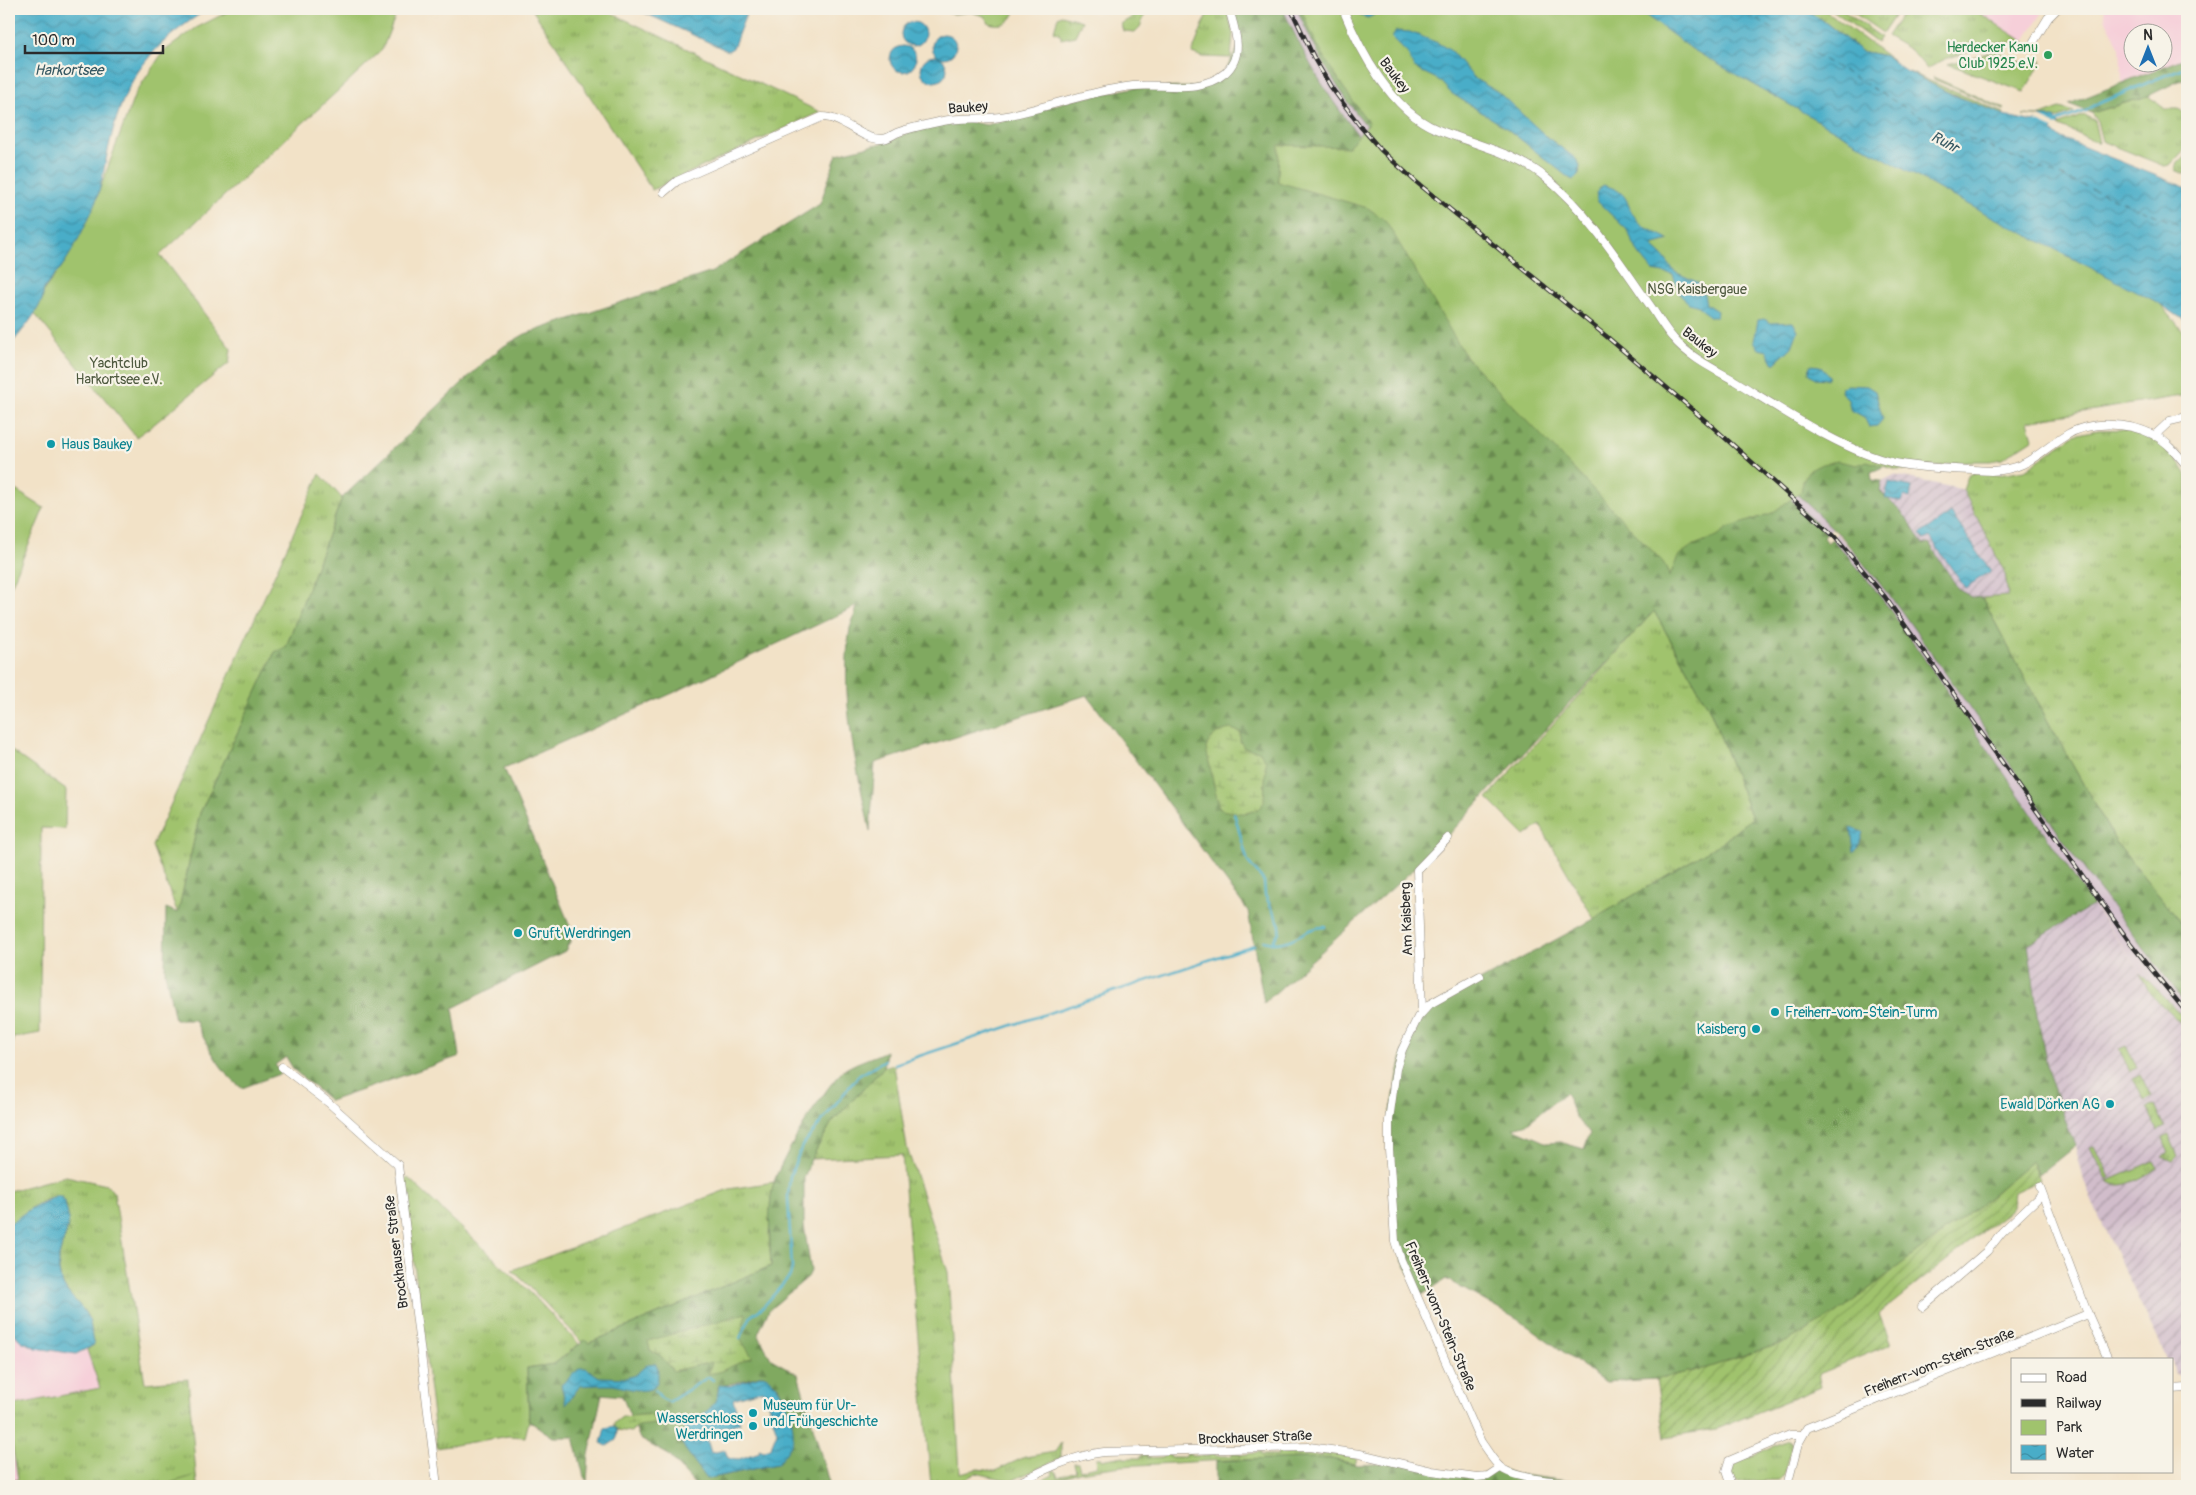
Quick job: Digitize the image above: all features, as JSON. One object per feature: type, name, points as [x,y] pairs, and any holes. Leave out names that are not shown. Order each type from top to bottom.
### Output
[{"type":"street","name":"Baukey","points":[[664,192],[677,181],[822,117],[832,118],[875,139],[885,140],[911,128],[946,120],[1000,117],[1068,99],[1132,86],[1198,86],[1212,81],[1225,72],[1236,57],[1237,38],[1230,9]]},
{"type":"street","name":"Baukey","points":[[1344,9],[1356,40],[1378,74],[1400,103],[1415,118],[1434,128],[1508,155],[1547,178],[1595,228],[1674,339],[1696,358],[1838,441],[1871,456],[1894,463],[1991,471],[2006,470],[2029,463],[2066,435],[2088,426],[2118,425],[2154,435],[2187,466]]},
{"type":"street","points":[[2031,46],[2048,18],[2057,9]]},
{"type":"street","points":[[2154,435],[2170,421],[2187,417]]},
{"type":"street","name":"Am Kaisberg","points":[[1422,1012],[1417,870],[1448,838]]},
{"type":"street","name":"Freiherr-vom-Stein-Straße","points":[[1480,976],[1430,1004],[1422,1012],[1402,1050],[1392,1090],[1389,1149],[1395,1240],[1405,1268],[1481,1442],[1500,1468]]},
{"type":"street","name":"Brockhauser Straße","points":[[282,1067],[329,1103],[398,1165],[437,1486]]},
{"type":"street","points":[[1922,1307],[1987,1251],[2002,1232],[2041,1191],[2088,1314],[2108,1358]]},
{"type":"street","name":"Freiherr-vom-Stein-Straße","points":[[1731,1486],[1726,1471],[1728,1461],[1790,1435],[1801,1435],[1807,1428],[2088,1314]]},
{"type":"street","points":[[2174,1389],[2187,1388]]},
{"type":"street","points":[[1787,1486],[1801,1435]]},
{"type":"street","name":"Brockhauser Straße","points":[[1012,1486],[1069,1460],[1088,1454],[1104,1452],[1309,1447],[1360,1454],[1432,1471],[1477,1477],[1488,1476],[1500,1468]]},
{"type":"street","points":[[1500,1468],[1514,1474],[1537,1479],[1606,1486]]},
{"type":"shaded area","points":[[1283,9],[1297,9],[1323,65],[1362,121],[1801,498],[1832,528],[1827,534],[1785,494],[1371,150],[1350,127],[1324,90],[1307,60]]},
{"type":"shaded area","points":[[1973,9],[2045,9],[2024,41]]},
{"type":"shaded area","points":[[2104,9],[2187,9],[2187,57],[2174,62],[2174,22],[2124,22],[2124,72],[2148,72],[2122,82],[2120,48],[2106,21]]},
{"type":"shaded area","points":[[1894,475],[1965,490],[2005,573],[2009,596],[1972,597],[1959,590],[1929,543],[1923,545],[1906,517],[1880,491],[1882,481]]},
{"type":"shaded area","points":[[1837,533],[1897,605],[2097,887],[2187,1005],[2187,1021],[2140,972],[1905,630],[1867,579],[1832,539]]},
{"type":"shaded area","points":[[2093,905],[2140,972],[2150,994],[2187,1029],[2187,1377],[2175,1375],[2174,1358],[2167,1358],[2099,1217],[2084,1181],[2075,1146],[2049,1076],[2040,1029],[2028,944]]},
{"type":"shaded area","points":[[9,1328],[21,1341],[76,1354],[87,1350],[100,1388],[9,1406]]},
{"type":"shaded area","points":[[9,1427],[19,1479],[9,1482]]},
{"type":"green space","name":"Yachtclub Harkortsee e.V.","points":[[233,9],[398,9],[382,50],[160,255],[231,349],[229,363],[136,437],[34,313],[42,300],[44,290],[65,262],[92,210],[135,94],[163,52],[196,28]]},
{"type":"green space","points":[[532,9],[603,9],[820,112],[652,190]]},
{"type":"green space","points":[[940,9],[1016,9],[1009,20],[1003,24],[994,24],[989,23],[984,16],[971,12],[954,14]]},
{"type":"green space","points":[[1139,9],[1147,9],[1140,27],[1135,32],[1123,31],[1121,24]]},
{"type":"green space","points":[[1209,9],[1227,9],[1233,34],[1231,58],[1202,57],[1192,53]]},
{"type":"green space","points":[[1233,9],[1283,9],[1321,83],[1344,117],[1371,150],[1785,494],[1827,533],[1823,537],[1827,543],[1832,539],[1875,589],[1977,734],[2093,905],[2028,944],[2040,1029],[2049,1076],[2075,1146],[2039,1175],[2032,1161],[1988,1198],[1836,1314],[1786,1342],[1707,1368],[1656,1379],[1605,1382],[1522,1322],[1446,1279],[1422,1295],[1402,1260],[1396,1241],[1389,1120],[1403,1050],[1430,1008],[1594,919],[1724,841],[1752,818],[1710,710],[1654,611],[1434,851],[1264,1003],[1248,911],[1087,695],[875,763],[870,831],[855,756],[848,705],[847,654],[850,628],[857,606],[673,693],[504,768],[570,926],[571,940],[565,951],[453,1008],[460,1056],[330,1101],[294,1070],[286,1057],[275,1065],[282,1073],[242,1088],[235,1083],[215,1058],[195,1020],[175,1020],[165,972],[166,908],[178,913],[200,813],[275,652],[286,647],[342,498],[483,363],[504,346],[525,334],[712,272],[820,204],[837,154],[890,141],[911,131],[965,121],[987,125],[1068,101],[1132,88],[1198,87],[1222,77],[1239,46],[1239,33]],"holes":[[[1565,1093],[1577,1118],[1590,1133],[1584,1149],[1560,1142],[1547,1143],[1513,1128],[1525,1125]]]},
{"type":"green space","points":[[1297,9],[1338,9],[1888,465],[1871,472],[1872,480],[1882,481],[1880,491],[1906,517],[1923,545],[1929,543],[1959,590],[1972,597],[1982,598],[2051,727],[2117,844],[2187,930],[2187,1005],[2097,887],[1897,605],[1842,537],[1801,498],[1693,404],[1369,129],[1347,101],[1328,72]]},
{"type":"green space","name":"NSG Kaisbergaue","points":[[1301,9],[1651,9],[2157,300],[2187,336],[2187,395],[2028,421],[2033,439],[2002,459],[1967,461],[1917,470],[1897,470],[1867,461],[1857,465],[1838,461],[1822,464],[1808,471],[1803,481],[1801,492],[1772,513],[1728,528],[1717,536],[1692,546],[1679,555],[1669,577],[1667,568],[1662,561],[1466,357],[1386,221],[1368,208],[1278,182],[1279,145],[1348,147],[1369,123],[1331,68]]},
{"type":"green space","points":[[1801,9],[1823,9],[1894,61],[1881,55],[1861,51],[1821,19]]},
{"type":"green space","points":[[1831,9],[1841,9],[1881,37],[1877,43]]},
{"type":"green space","points":[[1848,9],[1899,9],[1883,33]]},
{"type":"green space","points":[[1905,9],[1973,9],[2026,43],[1990,42],[1991,45],[1945,59],[1927,69],[1911,50],[1887,36]]},
{"type":"green space","points":[[1062,15],[1082,21],[1075,36],[1061,39],[1061,35],[1054,31],[1058,17]]},
{"type":"green space","points":[[1995,51],[2028,65],[2042,61],[2024,92],[1948,64]]},
{"type":"green space","points":[[2187,57],[2187,77],[2148,96],[2092,113],[2069,104],[2149,72],[2174,72],[2174,62]]},
{"type":"green space","points":[[1909,72],[2004,113],[2003,115],[1943,90]]},
{"type":"green space","points":[[1933,77],[2005,109],[1934,79]]},
{"type":"green space","points":[[2148,96],[2165,109],[2179,109],[2187,116],[2187,147],[2170,165],[2164,166],[2102,141],[2097,121],[2092,113]]},
{"type":"green space","points":[[2060,108],[2074,112],[2059,118],[2023,115],[2038,116]]},
{"type":"green space","points":[[2085,115],[2094,120],[2099,143],[2057,125]]},
{"type":"green space","points":[[2187,154],[2187,175],[2175,170],[2178,163]]},
{"type":"green space","points":[[2097,430],[2125,430],[2144,435],[2170,453],[2187,476],[2187,930],[2117,844],[2051,727],[1982,598],[2008,596],[2005,573],[1963,490],[1968,476],[1974,473],[2000,474],[2025,470],[2074,435]]},
{"type":"green space","points":[[320,474],[342,498],[286,647],[275,653],[200,813],[178,914],[152,846]]},
{"type":"green space","points":[[9,486],[44,508],[9,591]]},
{"type":"green space","points":[[1654,611],[1710,710],[1752,818],[1724,841],[1594,919],[1540,825],[1525,836],[1487,798]]},
{"type":"green space","points":[[1231,729],[1240,732],[1240,741],[1244,748],[1259,751],[1266,761],[1264,802],[1256,810],[1250,812],[1225,811],[1220,809],[1218,804],[1206,748],[1216,734]]},
{"type":"green space","points":[[9,749],[66,790],[65,829],[41,828],[40,1033],[13,1038],[9,1095]]},
{"type":"green space","points":[[2140,972],[2187,1021],[2187,1029],[2150,994]]},
{"type":"green space","points":[[2126,1046],[2137,1068],[2130,1071],[2119,1049]]},
{"type":"green space","points":[[886,1051],[884,1067],[832,1122],[811,1159],[804,1178],[804,1225],[811,1271],[808,1277],[769,1310],[758,1334],[771,1359],[798,1374],[830,1486],[696,1486],[669,1455],[640,1439],[622,1396],[602,1394],[589,1455],[587,1481],[584,1477],[574,1437],[553,1437],[529,1421],[527,1368],[554,1364],[585,1340],[589,1343],[771,1266],[770,1201],[774,1182],[785,1157],[806,1121],[839,1075],[847,1068]],"holes":[[[763,1375],[778,1386],[791,1417],[792,1443],[777,1464],[707,1479],[692,1421],[711,1408],[717,1399],[718,1387]]]},
{"type":"green space","points":[[894,1065],[907,1148],[948,1272],[960,1473],[978,1469],[995,1471],[1025,1457],[1055,1452],[1061,1443],[1061,1458],[1011,1481],[976,1473],[967,1478],[962,1486],[931,1486],[902,1155],[811,1159],[832,1122],[884,1067]]},
{"type":"green space","points":[[2140,1075],[2151,1097],[2144,1101],[2133,1079]]},
{"type":"green space","points":[[2155,1105],[2165,1127],[2158,1131],[2147,1108]]},
{"type":"green space","points":[[2169,1135],[2178,1156],[2173,1161],[2162,1157],[2169,1153],[2162,1138]]},
{"type":"green space","points":[[2095,1146],[2110,1178],[2107,1179],[2091,1147]]},
{"type":"green space","points":[[2032,1161],[2040,1180],[2014,1192],[2010,1210],[1879,1314],[1891,1344],[1818,1374],[1821,1387],[1716,1429],[1665,1437],[1656,1379],[1707,1368],[1786,1342],[1836,1314],[1988,1198]]},
{"type":"green space","points":[[2154,1161],[2158,1168],[2133,1182],[2119,1185],[2108,1181]]},
{"type":"green space","points":[[66,1176],[107,1185],[114,1193],[145,1383],[188,1379],[197,1486],[9,1486],[9,1482],[18,1479],[9,1427],[9,1406],[100,1388],[87,1350],[93,1345],[89,1320],[63,1285],[59,1271],[60,1251],[68,1226],[66,1207],[61,1196],[49,1198],[9,1224],[9,1191]]},
{"type":"green space","points":[[407,1177],[530,1292],[579,1344],[554,1364],[527,1368],[529,1421],[525,1437],[508,1436],[437,1448],[404,1182]]},
{"type":"green space","points":[[774,1182],[769,1233],[771,1266],[589,1343],[582,1342],[512,1270],[729,1189]]},
{"type":"green space","points":[[746,1313],[740,1338],[752,1357],[719,1372],[708,1374],[712,1362],[673,1371],[661,1356],[650,1350],[648,1341]]},
{"type":"green space","points":[[650,1414],[657,1424],[637,1426],[631,1432],[617,1430],[614,1426],[614,1423],[622,1417]]},
{"type":"green space","points":[[1788,1440],[1792,1444],[1783,1476],[1779,1480],[1739,1482],[1732,1478],[1732,1464]]},
{"type":"green space","points":[[1284,1451],[1285,1454],[1306,1452],[1307,1454],[1322,1456],[1323,1453],[1357,1458],[1355,1464],[1331,1459],[1226,1460],[1122,1466],[1079,1472],[1038,1486],[1031,1486],[1053,1475],[1052,1471],[1055,1470],[1058,1477],[1076,1471],[1074,1463],[1078,1463],[1080,1470],[1097,1466],[1096,1458],[1101,1458],[1101,1460],[1124,1456],[1124,1458],[1141,1458],[1141,1455],[1147,1455],[1148,1458],[1163,1457],[1164,1455],[1186,1457],[1186,1454],[1209,1456],[1209,1454],[1215,1453],[1215,1456],[1232,1456],[1232,1453],[1239,1453],[1240,1455],[1261,1452],[1261,1455],[1278,1455],[1278,1452]]},
{"type":"green space","points":[[1331,1459],[1358,1465],[1395,1463],[1477,1477],[1500,1468],[1514,1474],[1606,1486],[1216,1486],[1216,1461]]},
{"type":"green space","points":[[196,1475],[197,1486],[160,1486]]},
{"type":"water","name":"Harkortsee","points":[[9,9],[208,9],[188,22],[156,49],[133,80],[116,119],[101,186],[92,211],[63,266],[44,289],[42,300],[35,313],[9,347]]},
{"type":"water","points":[[636,9],[748,9],[733,48],[728,51]]},
{"type":"water","points":[[1355,9],[1375,9],[1374,15],[1368,18],[1361,16]]},
{"type":"water","name":"Ruhr","points":[[1637,9],[1801,9],[1821,19],[1861,51],[1886,56],[1906,71],[1953,95],[2007,116],[2033,122],[2039,117],[2055,117],[2059,124],[2052,130],[2054,135],[2187,188],[2187,322],[2157,302],[1946,193],[1728,70],[1692,49]]},
{"type":"water","points":[[913,22],[922,25],[925,34],[922,43],[913,46],[904,43],[901,34],[904,25]]},
{"type":"water","points":[[1396,31],[1410,32],[1438,43],[1451,51],[1475,79],[1498,92],[1547,137],[1575,158],[1580,165],[1579,175],[1573,180],[1569,178],[1505,127],[1451,93],[1439,80],[1414,68],[1408,54],[1392,38]]},
{"type":"water","points":[[939,34],[949,34],[956,41],[956,51],[949,58],[939,58],[932,51],[932,41]]},
{"type":"water","points":[[903,46],[912,50],[916,59],[912,68],[903,72],[894,68],[890,59],[894,50]]},
{"type":"water","points":[[934,56],[943,60],[947,69],[943,78],[934,82],[925,78],[921,69],[925,60]]},
{"type":"water","points":[[1603,185],[1613,188],[1624,195],[1639,222],[1670,240],[1651,245],[1662,255],[1675,272],[1699,283],[1706,304],[1717,311],[1716,317],[1709,317],[1699,306],[1689,303],[1681,296],[1673,275],[1653,271],[1639,254],[1627,230],[1598,202],[1596,193]]},
{"type":"water","points":[[1764,319],[1771,323],[1793,322],[1798,331],[1792,347],[1774,364],[1767,351],[1759,349],[1754,341],[1758,320]]},
{"type":"water","points":[[1810,365],[1820,366],[1829,376],[1827,379],[1815,378],[1809,373]]},
{"type":"water","points":[[1847,385],[1867,386],[1875,391],[1883,419],[1877,426],[1869,427],[1864,417],[1851,410],[1848,400],[1841,392],[1842,387]]},
{"type":"water","points":[[1889,482],[1912,487],[1910,498],[1904,496],[1902,502],[1885,498]]},
{"type":"water","points":[[1951,513],[1991,571],[1965,588],[1930,537],[1924,540],[1920,534]]},
{"type":"water","points":[[1851,828],[1863,832],[1858,848],[1854,852]]},
{"type":"water","points":[[56,1196],[61,1196],[68,1217],[66,1235],[60,1251],[59,1271],[61,1279],[67,1291],[87,1316],[94,1345],[76,1354],[36,1348],[21,1341],[9,1328],[9,1224],[30,1209]]},
{"type":"water","points":[[655,1363],[658,1370],[658,1378],[656,1385],[652,1389],[639,1390],[611,1385],[580,1386],[566,1404],[561,1385],[580,1368],[586,1368],[599,1377],[626,1378],[635,1375],[648,1364]]},
{"type":"water","points":[[763,1375],[770,1379],[781,1393],[789,1411],[792,1421],[793,1438],[787,1452],[777,1464],[707,1479],[682,1443],[684,1429],[712,1406],[718,1394],[719,1385],[729,1386]],"holes":[[[763,1390],[777,1432],[771,1447],[764,1451],[759,1449],[760,1452],[736,1460],[728,1458],[725,1450],[711,1453],[705,1432],[740,1423],[733,1399]]]},
{"type":"water","points":[[614,1426],[617,1430],[616,1440],[607,1446],[601,1443],[605,1428]]},
{"type":"pier","points":[[2037,116],[2058,126],[2056,130],[2035,121]]},
{"type":"waterway","points":[[2055,122],[2086,111],[2093,106],[2187,66]]},
{"type":"waterway","points":[[1234,813],[1248,862],[1264,881],[1265,895],[1280,925],[1279,932],[1272,943],[1264,941]]},
{"type":"waterway","points":[[1272,943],[1288,940],[1311,930],[1325,927]]},
{"type":"waterway","points":[[895,1064],[1254,945]]},
{"type":"waterway","points":[[740,1338],[751,1316],[763,1307],[790,1276],[792,1268],[788,1197],[790,1176],[802,1146],[858,1076],[885,1060]]},
{"type":"waterway","points":[[655,1390],[661,1398],[669,1402],[705,1379],[709,1377],[713,1380]]},
{"type":"ferry route","points":[[1739,9],[1933,124],[2187,228]]},
{"type":"railway","points":[[1291,9],[1315,60],[1331,87],[1360,126],[1381,150],[1415,181],[1606,336],[1714,428],[1834,536],[1885,597],[2131,944],[2187,1013]]},
{"type":"place","name":"Herdecker Kanu Club 1925 e.V.","points":[[2048,55]]},
{"type":"place","name":"Haus Baukey","points":[[51,444]]},
{"type":"place","name":"Gruft Werdringen","points":[[518,933]]},
{"type":"place","name":"Freiherr-vom-Stein-Turm","points":[[1775,1012]]},
{"type":"place","name":"Kaisberg","points":[[1756,1029]]},
{"type":"place","name":"Ewald Dörken AG","points":[[2110,1104]]},
{"type":"place","name":"Museum für Ur- und Frühgeschichte","points":[[753,1413]]},
{"type":"place","name":"Wasserschloss Werdringen","points":[[753,1426]]}]
